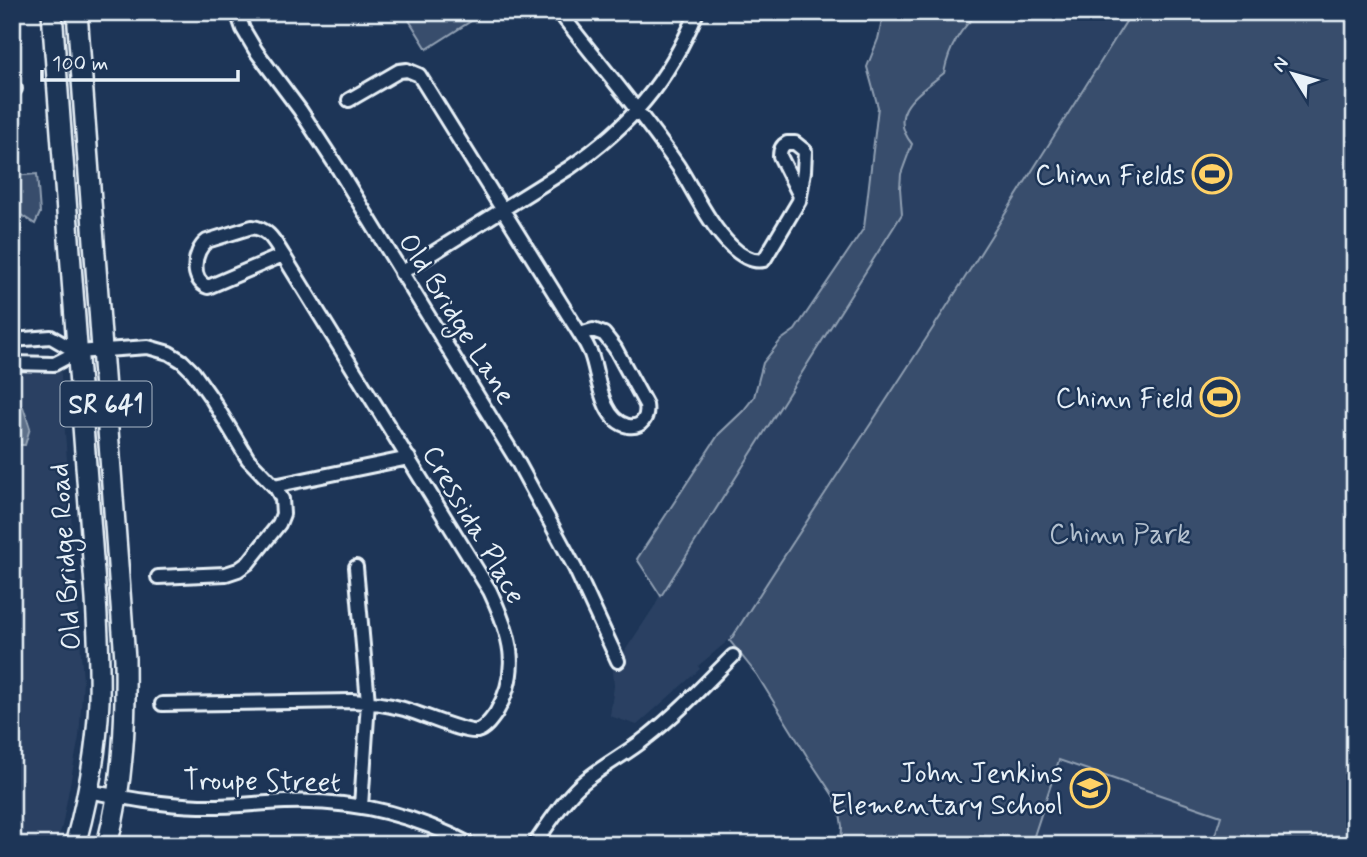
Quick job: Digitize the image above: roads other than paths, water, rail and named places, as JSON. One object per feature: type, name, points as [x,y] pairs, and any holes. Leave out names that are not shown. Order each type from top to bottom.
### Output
[{"type":"main road","name":"Old Bridge Road","points":[[52,12],[99,658],[94,754],[75,845]]},
{"type":"main road","name":"Old Bridge Road","points":[[76,12],[125,659],[124,736],[117,796],[107,845]]},
{"type":"street","name":"Old Bridge Lane","points":[[237,12],[256,51],[300,110],[339,170],[516,459],[575,568],[618,661]]},
{"type":"street","points":[[401,273],[590,153],[615,133],[658,85],[674,61],[697,12]]},
{"type":"street","points":[[564,18],[679,168],[721,235],[732,247],[758,262],[764,260],[800,196]]},
{"type":"street","points":[[349,100],[399,71],[407,70],[419,75],[591,353],[601,392],[614,418],[628,426],[640,424],[645,418],[646,405],[615,348],[604,334],[598,331],[580,334]]},
{"type":"street","name":"Cressida Place","points":[[162,704],[368,702],[400,708],[464,730],[477,731],[488,724],[499,708],[507,687],[511,655],[509,638],[490,591],[272,237],[260,228],[252,227],[207,241],[197,252],[199,282],[208,287],[283,255]]},
{"type":"street","points":[[12,340],[51,337],[77,352]]},
{"type":"street","points":[[12,363],[54,364],[77,352],[148,347],[169,353],[193,372],[248,459],[274,486],[282,499],[283,514],[279,524],[248,563],[226,574],[158,577]]},
{"type":"street","points":[[274,486],[409,457]]},
{"type":"street","points":[[356,567],[368,702],[360,806]]},
{"type":"street","points":[[534,845],[573,791],[656,730],[733,656]]},
{"type":"street","name":"Troupe Street","points":[[88,791],[197,806],[285,802],[360,806],[417,820],[471,845]]},
{"type":"place","name":"Chinn Fields","points":[[1212,174]]},
{"type":"place","name":"Chinn Field","points":[[1220,397]]},
{"type":"place","name":"John Jenkins Elementary School","points":[[1090,788]]},
{"type":"park label","name":"Chinn Park","points":[[1120,533]]}]
